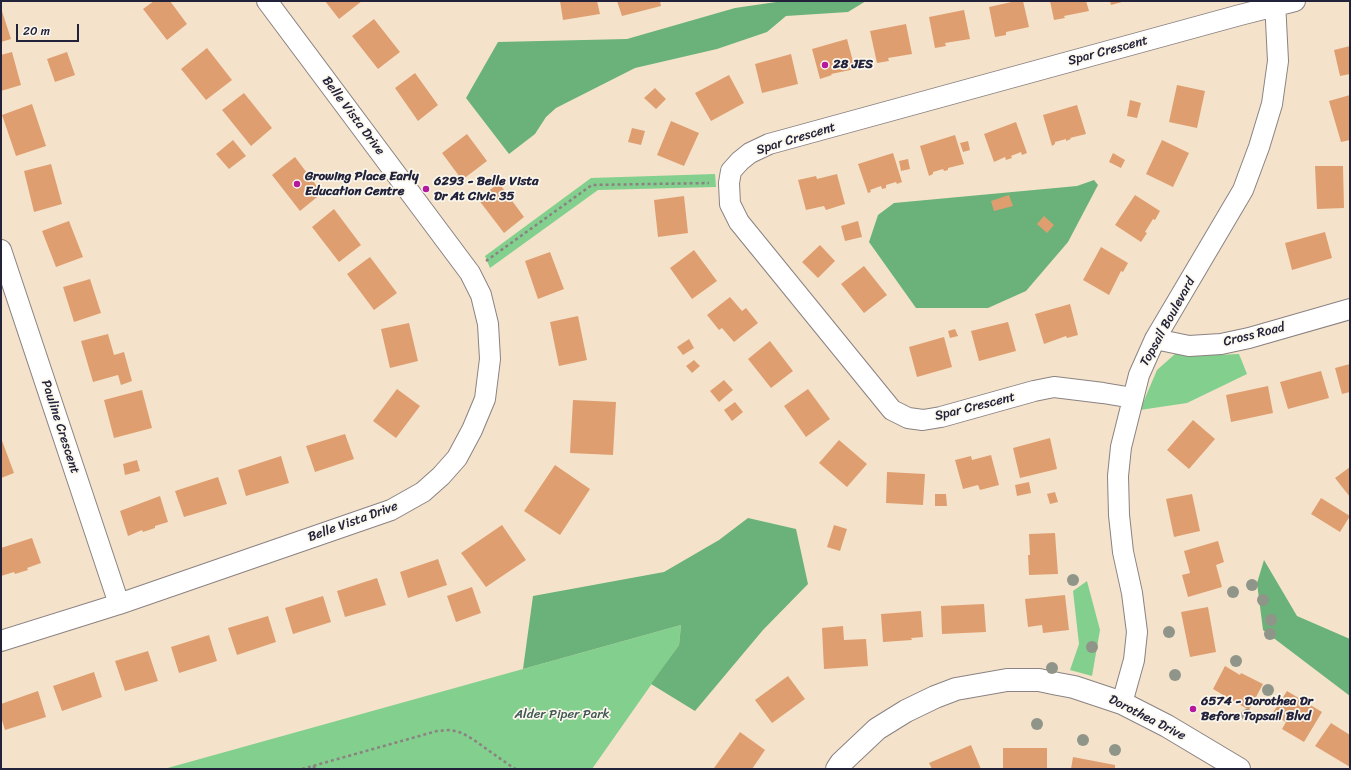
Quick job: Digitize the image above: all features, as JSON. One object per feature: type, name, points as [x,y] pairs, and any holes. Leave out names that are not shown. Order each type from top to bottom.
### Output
[{"type":"street","name":"Belle Vista Drive","points":[[1,641],[119,604],[390,510],[423,492],[441,476],[457,458],[472,430],[485,399],[490,359],[488,324],[481,295],[470,273],[267,1]]},
{"type":"street","name":"Spar Crescent","points":[[1133,398],[1054,388],[1034,391],[941,418],[923,420],[908,418],[892,410],[739,222],[730,204],[729,183],[732,171],[740,161],[750,153],[769,144],[1275,3],[1294,1]]},
{"type":"street","name":"Topsail Boulevard","points":[[1122,703],[1134,660],[1137,632],[1119,515],[1118,476],[1122,447],[1139,375],[1155,339],[1244,190],[1259,147],[1272,104],[1278,61],[1275,3]]},
{"type":"street","name":"Pauline Crescent","points":[[1,250],[119,604]]},
{"type":"street","name":"Cross Road","points":[[1155,339],[1189,346],[1221,344],[1249,338],[1350,309]]},
{"type":"street","name":"Dorothea Drive","points":[[837,769],[841,763],[877,729],[906,710],[956,689],[1007,680],[1039,680],[1074,687],[1122,703],[1166,726],[1239,769]]},
{"type":"path","points":[[470,273],[592,185],[729,183]]},
{"type":"path","points":[[302,769],[437,731],[451,730],[474,740],[516,769]]},
{"type":"path","points":[[313,766],[316,769]]},
{"type":"green space","points":[[783,1],[866,1],[848,12],[786,16],[767,32],[717,49],[635,68],[556,108],[546,117],[535,134],[509,154],[466,98],[498,42],[627,39],[735,8]]},
{"type":"green space","points":[[715,174],[716,187],[598,190],[490,268],[485,256],[591,178]]},
{"type":"green space","points":[[1094,180],[1098,185],[1068,242],[1026,291],[988,308],[916,308],[869,242],[878,215],[894,203],[1077,186]]},
{"type":"green space","points":[[1175,354],[1239,354],[1247,374],[1187,403],[1140,410],[1157,370]]},
{"type":"green space","points":[[748,518],[796,529],[808,584],[763,630],[695,711],[651,684],[679,645],[681,625],[523,669],[533,596],[664,572],[719,540]]},
{"type":"green space","points":[[1264,560],[1297,616],[1350,639],[1350,696],[1263,630],[1257,583]]},
{"type":"green space","points":[[1087,581],[1100,630],[1092,676],[1070,670],[1079,644],[1073,591]]},
{"type":"green space","name":"Alder Piper Park","points":[[681,625],[679,645],[592,769],[164,769]]},
{"type":"building","points":[[154,1],[170,1],[187,24],[167,40],[143,9]]},
{"type":"building","points":[[325,1],[362,1],[339,19]]},
{"type":"building","points":[[560,1],[597,1],[600,14],[563,20]]},
{"type":"building","points":[[617,1],[660,1],[661,6],[622,16]]},
{"type":"building","points":[[1016,1],[1023,1],[1029,27],[1006,32],[1006,35],[995,37],[989,7]]},
{"type":"building","points":[[1050,1],[1086,1],[1089,11],[1064,16],[1065,18],[1054,20]]},
{"type":"building","points":[[1110,1],[1122,1],[1122,2],[1111,5]]},
{"type":"building","points":[[1,8],[11,39],[1,42]]},
{"type":"building","points":[[964,10],[970,39],[945,43],[946,46],[935,48],[929,17]]},
{"type":"building","points":[[374,19],[400,52],[378,69],[352,36]]},
{"type":"building","points":[[906,24],[912,54],[888,58],[889,61],[877,63],[870,31]]},
{"type":"building","points":[[847,39],[855,69],[831,74],[832,75],[820,79],[812,49]]},
{"type":"building","points":[[1350,46],[1350,74],[1340,76],[1334,50]]},
{"type":"building","points":[[207,48],[232,80],[206,100],[181,69]]},
{"type":"building","points":[[12,52],[21,85],[1,91],[1,55]]},
{"type":"building","points":[[67,52],[75,75],[55,82],[47,59]]},
{"type":"building","points":[[791,54],[798,84],[762,93],[755,64]]},
{"type":"building","points":[[415,73],[438,105],[418,121],[395,88]]},
{"type":"building","points":[[729,75],[744,103],[711,121],[695,93]]},
{"type":"building","points":[[1177,85],[1205,91],[1197,128],[1169,122]]},
{"type":"building","points":[[655,88],[666,99],[656,109],[644,98]]},
{"type":"building","points":[[244,93],[272,128],[251,146],[222,110]]},
{"type":"building","points":[[1350,95],[1350,140],[1341,142],[1329,101]]},
{"type":"building","points":[[1130,100],[1141,103],[1137,118],[1127,116]]},
{"type":"building","points":[[32,104],[46,146],[16,156],[2,115]]},
{"type":"building","points":[[1077,105],[1086,134],[1070,138],[1071,139],[1066,141],[1066,139],[1055,142],[1052,146],[1043,115]]},
{"type":"building","points":[[671,121],[699,133],[684,166],[657,155]]},
{"type":"building","points":[[1016,122],[1027,153],[1022,155],[1021,152],[1011,156],[1012,158],[1006,160],[1005,157],[994,162],[984,134]]},
{"type":"building","points":[[632,128],[645,131],[641,145],[628,142]]},
{"type":"building","points":[[467,134],[487,161],[462,180],[442,153]]},
{"type":"building","points":[[955,135],[964,164],[948,168],[948,170],[944,171],[943,169],[933,172],[933,174],[929,176],[920,146]]},
{"type":"building","points":[[233,140],[246,156],[229,169],[216,154]]},
{"type":"building","points":[[1162,140],[1189,153],[1173,187],[1146,174]]},
{"type":"building","points":[[968,141],[970,150],[963,152],[960,143]]},
{"type":"building","points":[[893,153],[902,182],[886,185],[886,188],[882,189],[881,186],[870,190],[871,192],[868,193],[858,164]]},
{"type":"building","points":[[1113,153],[1125,160],[1121,168],[1109,162]]},
{"type":"building","name":"Growing Place Early Education Centre","points":[[295,157],[322,193],[300,211],[272,175]]},
{"type":"building","points":[[908,159],[910,169],[901,171],[899,161]]},
{"type":"building","points":[[51,164],[62,204],[34,212],[24,171]]},
{"type":"building","points":[[1315,166],[1343,166],[1344,208],[1317,209]]},
{"type":"building","points":[[837,174],[845,204],[826,210],[824,206],[806,210],[798,180],[816,176],[817,179]]},
{"type":"building","points":[[499,183],[524,217],[504,233],[478,199]]},
{"type":"building","points":[[1009,195],[1013,206],[994,211],[991,201]]},
{"type":"building","points":[[1135,195],[1160,211],[1145,232],[1147,233],[1141,242],[1115,225]]},
{"type":"building","points":[[684,196],[688,233],[658,237],[654,200]]},
{"type":"building","points":[[334,209],[361,245],[339,262],[312,227]]},
{"type":"building","points":[[1044,216],[1054,225],[1047,233],[1037,224]]},
{"type":"building","points":[[69,221],[83,257],[56,267],[42,231]]},
{"type":"building","points":[[858,221],[862,237],[845,241],[841,226]]},
{"type":"building","points":[[1325,232],[1332,258],[1292,270],[1285,243]]},
{"type":"building","points":[[820,245],[835,261],[818,278],[802,262]]},
{"type":"building","points":[[1101,247],[1128,263],[1123,272],[1121,271],[1109,295],[1083,280]]},
{"type":"building","points":[[694,250],[717,281],[692,299],[670,268]]},
{"type":"building","points":[[550,252],[564,289],[538,299],[525,261]]},
{"type":"building","points":[[370,257],[397,293],[374,310],[347,274]]},
{"type":"building","points":[[864,266],[887,295],[864,313],[841,284]]},
{"type":"building","points":[[90,279],[101,313],[74,322],[63,287]]},
{"type":"building","points":[[730,297],[742,311],[746,308],[758,323],[734,342],[722,328],[719,330],[707,315]]},
{"type":"building","points":[[1070,304],[1078,335],[1067,338],[1066,336],[1044,344],[1035,314]]},
{"type":"building","points":[[578,316],[587,360],[559,366],[550,322]]},
{"type":"building","points":[[1008,322],[1016,351],[979,361],[971,331]]},
{"type":"building","points":[[409,323],[418,361],[390,368],[381,329]]},
{"type":"building","points":[[955,329],[958,336],[950,338],[948,331]]},
{"type":"building","points":[[108,334],[114,355],[124,352],[132,381],[121,385],[118,375],[93,382],[81,341]]},
{"type":"building","points":[[944,337],[952,367],[917,377],[909,347]]},
{"type":"building","points":[[689,339],[694,348],[683,355],[677,347]]},
{"type":"building","points":[[770,341],[793,371],[771,388],[748,359]]},
{"type":"building","points":[[694,360],[700,366],[692,373],[686,366]]},
{"type":"building","points":[[1350,364],[1350,392],[1342,394],[1335,368]]},
{"type":"building","points":[[1321,371],[1329,398],[1288,409],[1280,382]]},
{"type":"building","points":[[724,380],[733,390],[719,402],[710,391]]},
{"type":"building","points":[[1268,386],[1273,413],[1231,422],[1226,395]]},
{"type":"building","points":[[397,389],[420,406],[396,438],[373,421]]},
{"type":"building","points":[[808,389],[830,419],[806,437],[784,406]]},
{"type":"building","points":[[142,390],[152,428],[114,438],[104,400]]},
{"type":"building","points":[[573,400],[616,402],[613,455],[570,453]]},
{"type":"building","points":[[735,402],[743,412],[732,421],[724,410]]},
{"type":"building","points":[[1193,420],[1215,439],[1189,469],[1167,450]]},
{"type":"building","points":[[345,434],[354,459],[315,472],[306,446]]},
{"type":"building","points":[[1,438],[14,473],[1,478]]},
{"type":"building","points":[[1050,438],[1057,469],[1020,478],[1013,448]]},
{"type":"building","points":[[839,440],[867,464],[847,487],[819,463]]},
{"type":"building","points":[[991,455],[999,485],[980,490],[978,485],[963,489],[955,460],[971,456],[972,460]]},
{"type":"building","points":[[281,456],[289,483],[246,496],[238,470]]},
{"type":"building","points":[[137,460],[140,471],[125,475],[123,464]]},
{"type":"building","points":[[555,465],[590,489],[560,535],[524,511]]},
{"type":"building","points":[[1350,467],[1350,497],[1335,478]]},
{"type":"building","points":[[887,472],[925,474],[923,505],[886,503]]},
{"type":"building","points":[[218,477],[227,504],[184,517],[175,491]]},
{"type":"building","points":[[1029,482],[1031,493],[1017,496],[1015,485]]},
{"type":"building","points":[[1055,492],[1058,502],[1050,504],[1047,494]]},
{"type":"building","points":[[935,494],[946,494],[947,506],[935,506]]},
{"type":"building","points":[[1192,494],[1200,531],[1174,537],[1166,499]]},
{"type":"building","points":[[160,496],[168,522],[155,526],[155,528],[143,532],[142,530],[128,536],[120,511]]},
{"type":"building","points":[[1321,498],[1350,516],[1340,532],[1311,514]]},
{"type":"building","points":[[502,525],[526,560],[486,587],[461,553]]},
{"type":"building","points":[[834,525],[847,529],[840,551],[827,547]]},
{"type":"building","points":[[1055,533],[1058,574],[1029,575],[1029,534]]},
{"type":"building","points":[[32,538],[41,563],[27,568],[28,570],[1,576],[1,548]]},
{"type":"building","points":[[1218,541],[1224,562],[1216,565],[1222,587],[1188,597],[1182,575],[1190,573],[1184,551]]},
{"type":"building","points":[[438,559],[447,585],[408,598],[400,572]]},
{"type":"building","points":[[377,578],[386,605],[345,617],[337,591]]},
{"type":"building","points":[[472,587],[481,613],[456,622],[447,596]]},
{"type":"building","points":[[1065,595],[1069,630],[1043,633],[1042,625],[1028,627],[1025,599]]},
{"type":"building","points":[[323,596],[331,622],[293,634],[285,608]]},
{"type":"building","points":[[984,604],[986,632],[942,634],[941,606]]},
{"type":"building","points":[[1208,607],[1216,652],[1190,657],[1181,612]]},
{"type":"building","points":[[921,611],[923,637],[911,638],[912,640],[883,642],[881,614]]},
{"type":"building","points":[[268,616],[276,642],[237,655],[228,628]]},
{"type":"building","points":[[843,626],[844,640],[866,639],[868,666],[824,669],[822,628]]},
{"type":"building","points":[[209,635],[217,661],[179,673],[171,647]]},
{"type":"building","points":[[148,651],[158,681],[125,691],[115,661]]},
{"type":"building","points":[[1225,666],[1240,675],[1241,673],[1263,684],[1249,710],[1213,689]]},
{"type":"building","points":[[94,672],[102,697],[62,711],[53,686]]},
{"type":"building","points":[[788,676],[805,699],[772,723],[755,700]]},
{"type":"building","points":[[38,691],[46,717],[5,730],[1,717],[1,704]]},
{"type":"building","points":[[1287,691],[1322,712],[1304,742],[1282,729],[1286,722],[1272,714]]},
{"type":"building","points":[[1331,723],[1350,735],[1350,767],[1315,746]]},
{"type":"building","points":[[740,732],[765,750],[752,769],[715,769],[714,768]]},
{"type":"building","points":[[971,745],[981,769],[932,769],[929,763]]},
{"type":"building","points":[[1003,748],[1047,748],[1047,769],[1003,769]]},
{"type":"building","points":[[1073,757],[1115,765],[1115,769],[1071,769]]},
{"type":"place","name":"28 JES","points":[[825,65]]},
{"type":"place","name":"Growing Place Early Education Centre","points":[[297,184]]},
{"type":"place","name":"6293 - Belle Vista Dr At Civic 35","points":[[426,189]]},
{"type":"place","name":"6574 - Dorothea Dr Before Topsail Blvd","points":[[1193,709]]}]
